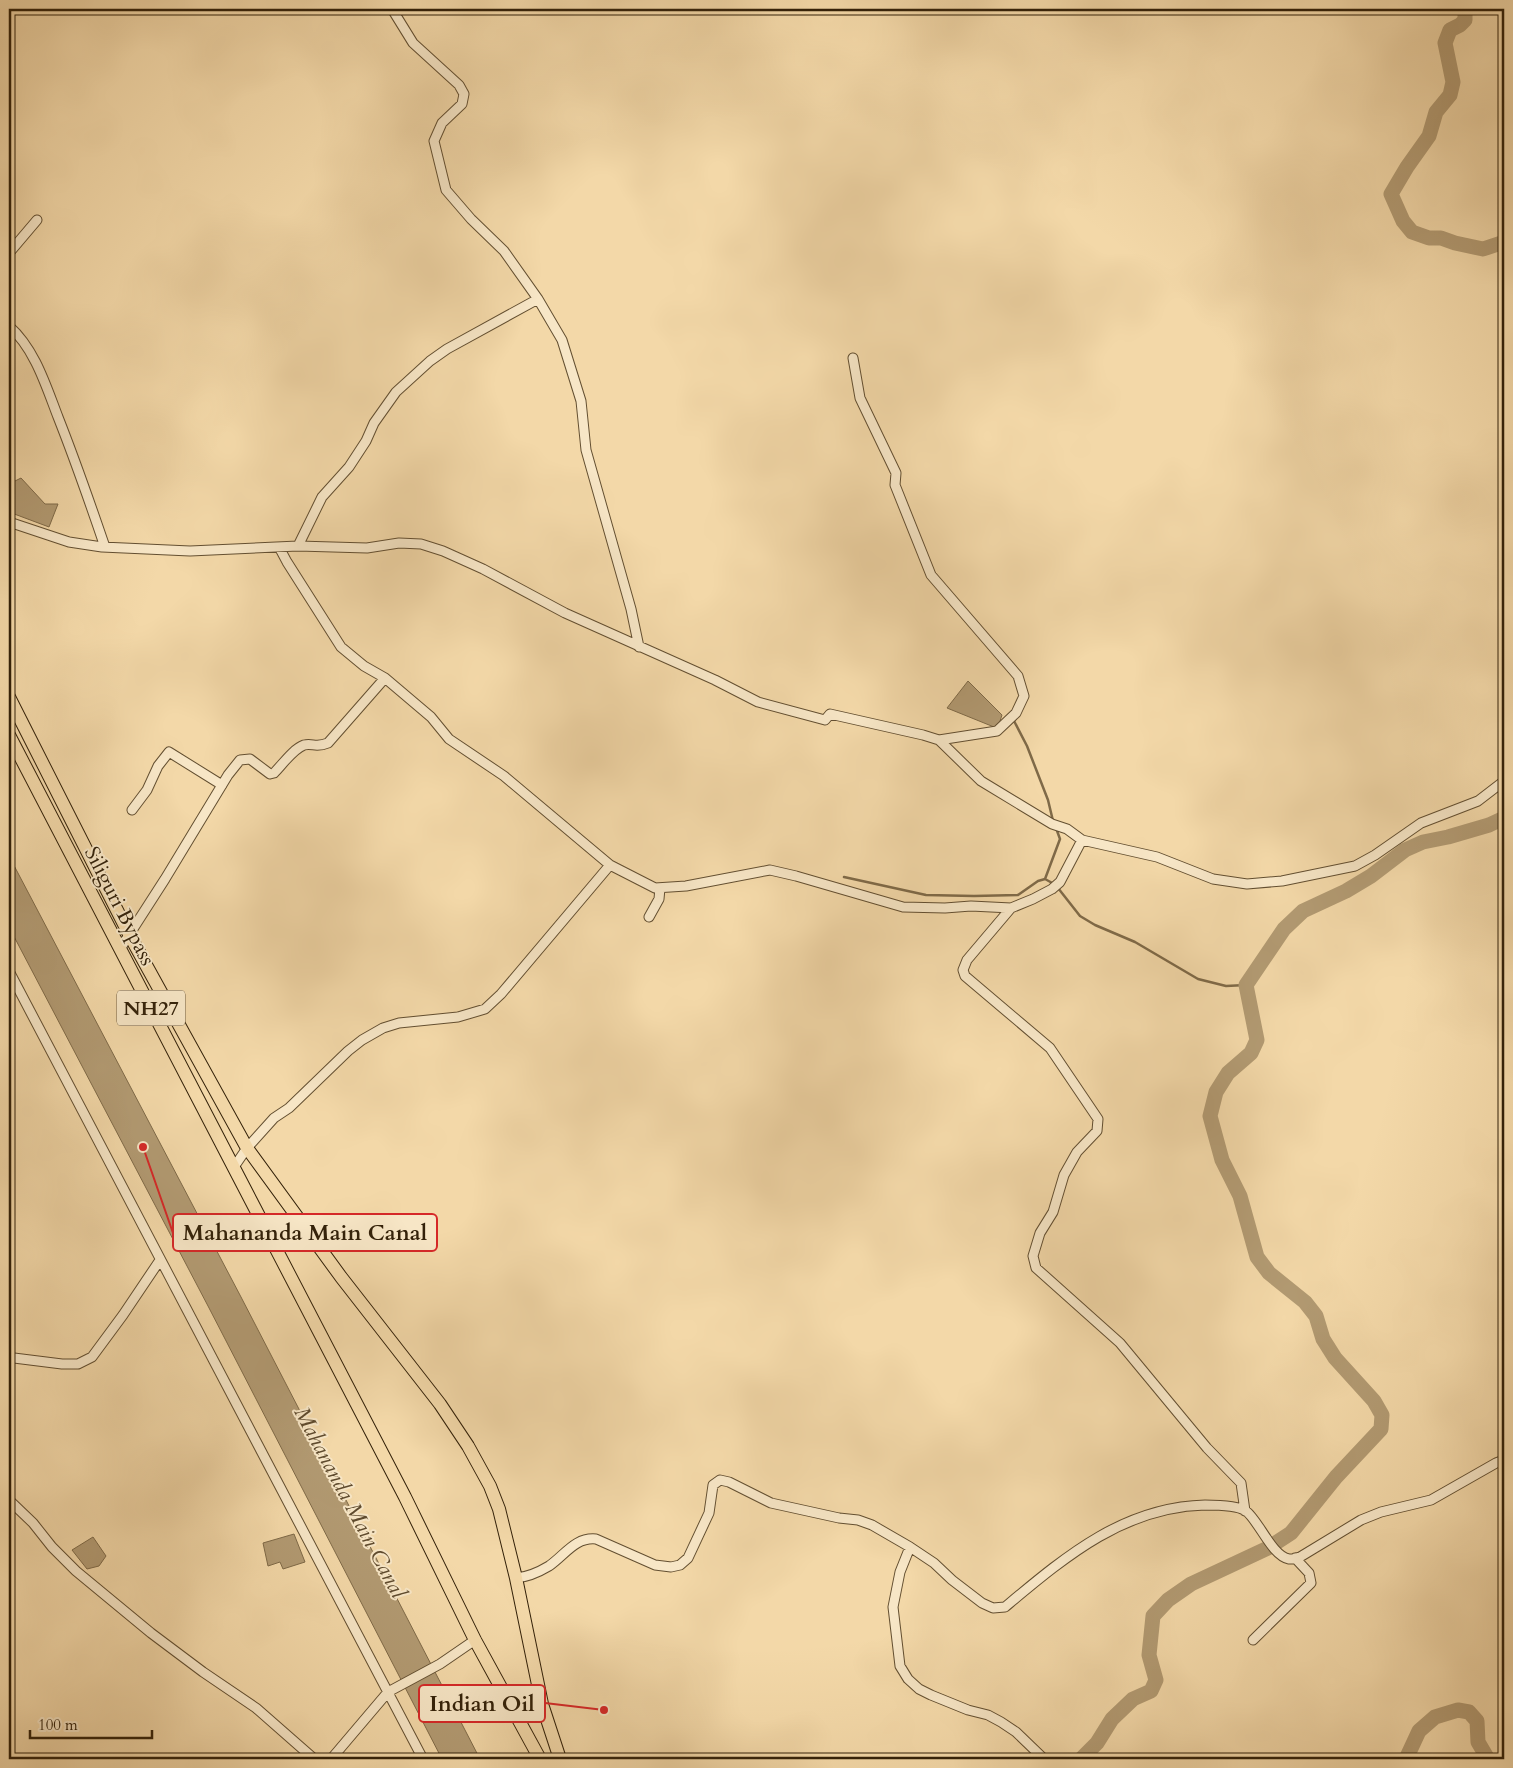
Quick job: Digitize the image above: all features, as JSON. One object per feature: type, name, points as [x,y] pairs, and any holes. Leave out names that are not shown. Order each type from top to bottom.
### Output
[{"type":"highway","name":"NH27","points":[[9,697],[130,936],[247,1148],[341,1277],[440,1404],[468,1446],[490,1486],[499,1509],[516,1578],[540,1698],[560,1759]]},
{"type":"highway","name":"Siliguri Bypass","points":[[9,735],[409,1504],[476,1640]]},
{"type":"highway","name":"NH27","points":[[476,1640],[540,1759]]},
{"type":"street","points":[[392,9],[413,42],[459,86],[464,94],[462,104],[442,123],[434,141],[446,190],[471,219],[504,251],[538,299],[562,340],[581,401],[586,450],[631,609],[639,647]]},
{"type":"street","points":[[9,253],[37,220]]},
{"type":"street","points":[[298,546],[322,497],[349,467],[366,441],[374,423],[396,392],[430,361],[447,349],[538,299]]},
{"type":"street","points":[[9,326],[24,343],[39,369],[78,469],[105,547]]},
{"type":"street","points":[[853,358],[860,398],[896,473],[895,485],[931,575],[1018,676],[1024,696],[1016,713],[997,731],[938,740]]},
{"type":"street","points":[[9,522],[69,542],[105,547],[190,552],[298,546],[367,548],[399,542],[421,544],[444,551],[483,569],[565,613],[715,680],[758,702],[825,720],[830,714],[938,740],[981,781],[1052,824],[1067,829],[1082,840],[1157,857],[1213,879],[1247,884],[1282,881],[1355,866],[1375,855],[1420,823],[1478,801],[1504,781]]},
{"type":"street","points":[[279,547],[341,647],[364,666],[385,678],[431,717],[449,739],[504,776],[610,865],[654,888],[686,886],[770,870],[904,907],[945,908],[971,906],[1011,908]]},
{"type":"street","points":[[120,949],[130,936],[222,785],[240,760],[250,759],[270,774],[274,773],[296,750],[305,745],[321,746],[328,743],[385,678]]},
{"type":"street","points":[[132,810],[147,790],[158,766],[169,752],[222,785]]},
{"type":"street","points":[[1082,840],[1060,882],[1052,889],[1011,908],[967,960],[964,970],[965,976],[1050,1048],[1098,1119],[1097,1131],[1077,1152],[1064,1175],[1053,1212],[1040,1233],[1033,1256],[1036,1268],[1120,1343],[1207,1448],[1241,1483],[1245,1511],[1280,1555],[1289,1559],[1300,1557],[1361,1520],[1381,1512],[1431,1500],[1504,1460]]},
{"type":"street","points":[[234,1167],[247,1148],[274,1118],[289,1108],[362,1040],[383,1028],[399,1023],[458,1017],[485,1009],[610,865]]},
{"type":"street","points":[[649,917],[659,899],[660,888]]},
{"type":"street","points":[[9,971],[424,1759]]},
{"type":"street","points":[[9,1360],[14,1358],[78,1364],[92,1357],[160,1260]]},
{"type":"street","points":[[516,1578],[537,1573],[550,1565],[575,1544],[589,1538],[596,1539],[655,1565],[680,1566],[688,1558],[709,1513],[710,1495],[713,1485],[720,1480],[729,1482],[771,1503],[839,1518],[858,1520],[872,1525],[910,1546],[934,1563],[952,1580],[982,1603],[993,1608],[1005,1607],[1086,1543],[1151,1512],[1186,1506],[1220,1505],[1245,1511]]},
{"type":"street","points":[[9,1500],[33,1523],[52,1547],[76,1571],[151,1633],[203,1672],[256,1708],[312,1758],[318,1759]]},
{"type":"street","points":[[910,1546],[900,1572],[893,1607],[900,1666],[908,1679],[919,1689],[931,1695],[968,1710],[988,1714],[1016,1732],[1044,1759]]},
{"type":"street","points":[[1253,1640],[1311,1583],[1309,1573],[1295,1558]]},
{"type":"street","points":[[330,1759],[388,1692],[440,1664],[476,1640]]},
{"type":"shaded area","points":[[21,478],[45,504],[58,504],[49,527],[9,512],[9,484]]},
{"type":"shaded area","points":[[968,681],[1002,715],[999,724],[994,727],[947,708]]},
{"type":"shaded area","points":[[9,856],[241,1297],[480,1759],[442,1759],[208,1306],[9,927]]},
{"type":"shaded area","points":[[294,1534],[305,1562],[283,1569],[280,1562],[268,1566],[263,1543]]},
{"type":"shaded area","points":[[93,1537],[106,1556],[99,1566],[87,1569],[72,1550]]},
{"type":"waterway","points":[[1465,9],[1465,20],[1450,30],[1445,43],[1453,82],[1450,95],[1436,112],[1429,136],[1391,194],[1403,221],[1412,232],[1429,238],[1441,238],[1483,249],[1504,242]]},
{"type":"waterway","points":[[1013,719],[1027,746],[1048,800],[1053,821]]},
{"type":"waterway","points":[[1081,1759],[1097,1743],[1112,1719],[1133,1699],[1151,1691],[1156,1680],[1149,1655],[1153,1616],[1168,1600],[1191,1584],[1268,1548],[1291,1533],[1336,1477],[1381,1429],[1382,1415],[1374,1401],[1335,1358],[1323,1339],[1316,1316],[1305,1302],[1269,1273],[1257,1257],[1240,1196],[1222,1160],[1210,1116],[1216,1092],[1228,1073],[1251,1053],[1257,1040],[1246,985],[1284,929],[1303,911],[1346,891],[1371,876],[1405,850],[1423,842],[1489,825],[1504,818]]},
{"type":"waterway","points":[[1045,879],[1060,839],[1056,828]]},
{"type":"waterway","points":[[844,877],[926,895],[1018,895],[1038,881],[1045,879],[1054,884]]},
{"type":"waterway","points":[[1058,888],[1080,916],[1095,925],[1135,942],[1198,979],[1226,986],[1246,985]]},
{"type":"waterway","points":[[1406,1759],[1419,1731],[1435,1717],[1458,1710],[1469,1712],[1477,1721],[1478,1742],[1488,1759]]},
{"type":"place","name":"Mahananda Main Canal","points":[[143,1147]]},
{"type":"place","name":"Indian Oil","points":[[604,1710]]}]
